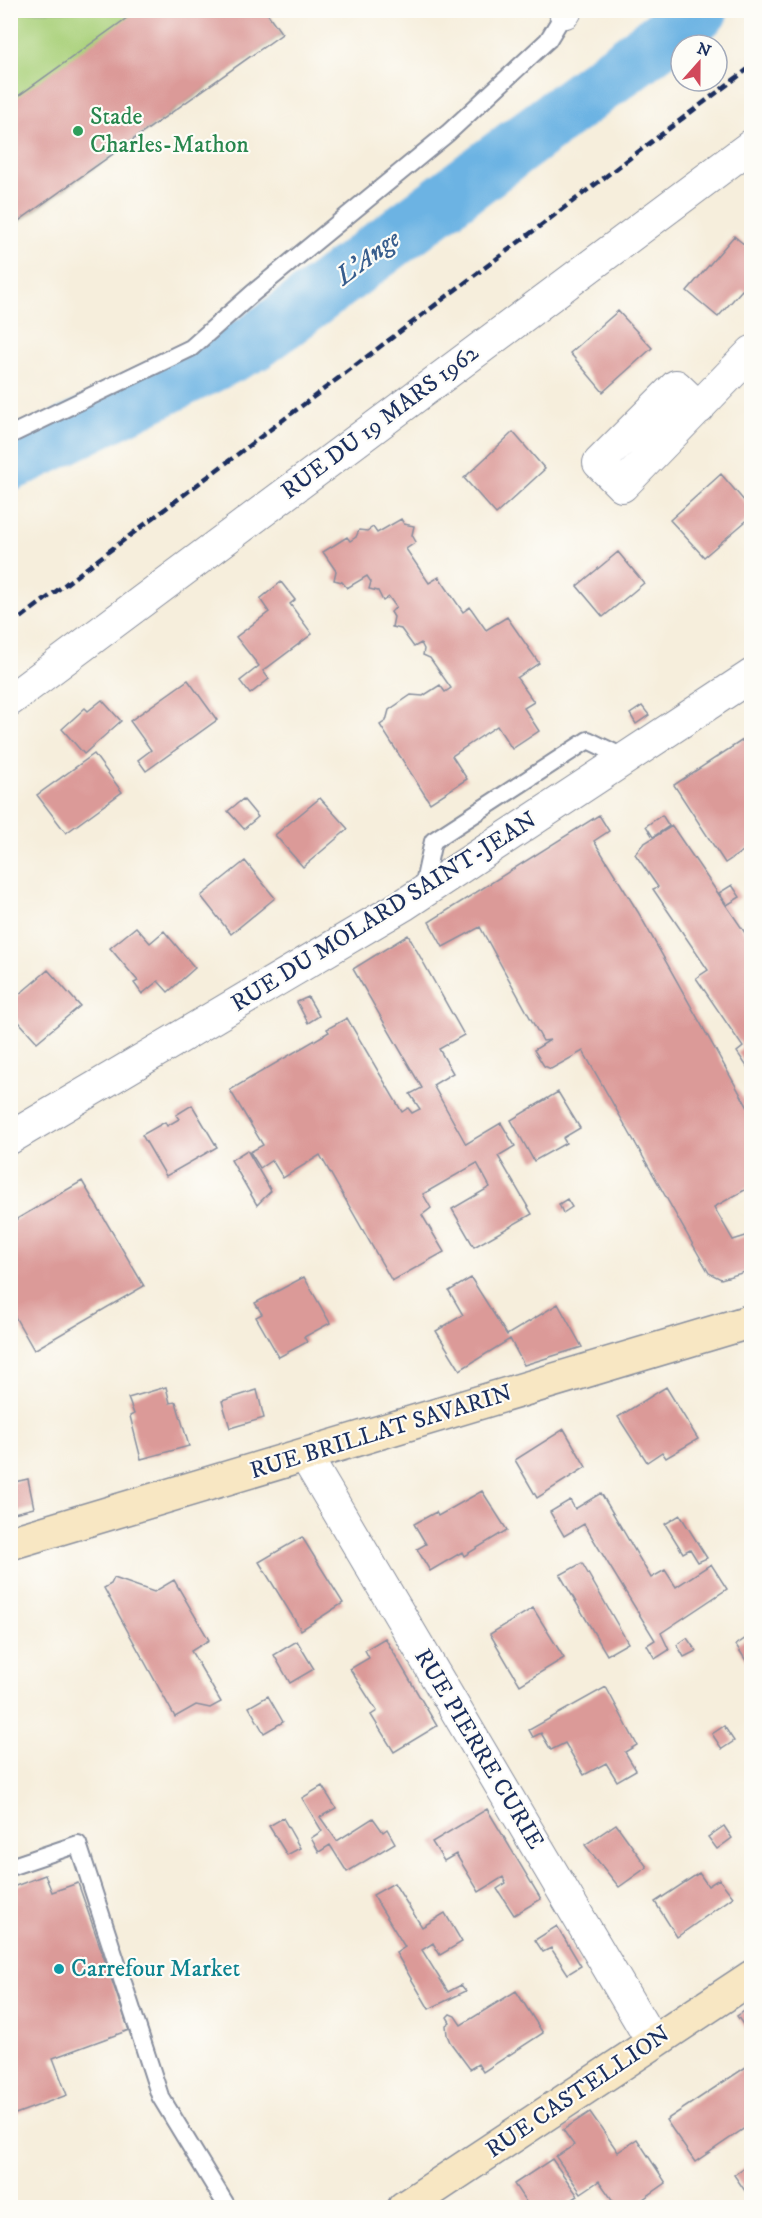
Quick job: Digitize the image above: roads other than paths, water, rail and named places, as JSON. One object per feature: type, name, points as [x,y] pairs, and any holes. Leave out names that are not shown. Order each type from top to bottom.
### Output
[{"type":"main road","name":"RUE BRILLAT SAVARIN","points":[[10,1544],[752,1321]]},
{"type":"main road","name":"RUE CASTELLION","points":[[405,2208],[752,1977]]},
{"type":"street","name":"RUE DU 19 MARS 1962","points":[[10,700],[752,145]]},
{"type":"street","points":[[699,408],[752,351]]},
{"type":"street","name":"RUE DU MOLARD SAINT-JEAN","points":[[10,1138],[422,893],[752,675]]},
{"type":"street","name":"RUE PIERRE CURIE","points":[[305,1455],[652,2043]]},
{"type":"lane","points":[[10,435],[190,348],[253,293],[448,133],[548,40],[565,11]]},
{"type":"lane","points":[[10,1867],[78,1844],[160,2096],[228,2208]]},
{"type":"waterway","name":"L'Ange","points":[[10,463],[254,343],[700,10]]},
{"type":"railway","points":[[10,626],[752,66]]},
{"type":"place","name":"Stade Charles-Mathon","points":[[78,131]]},
{"type":"place","name":"Carrefour Market","points":[[59,1969]]}]
